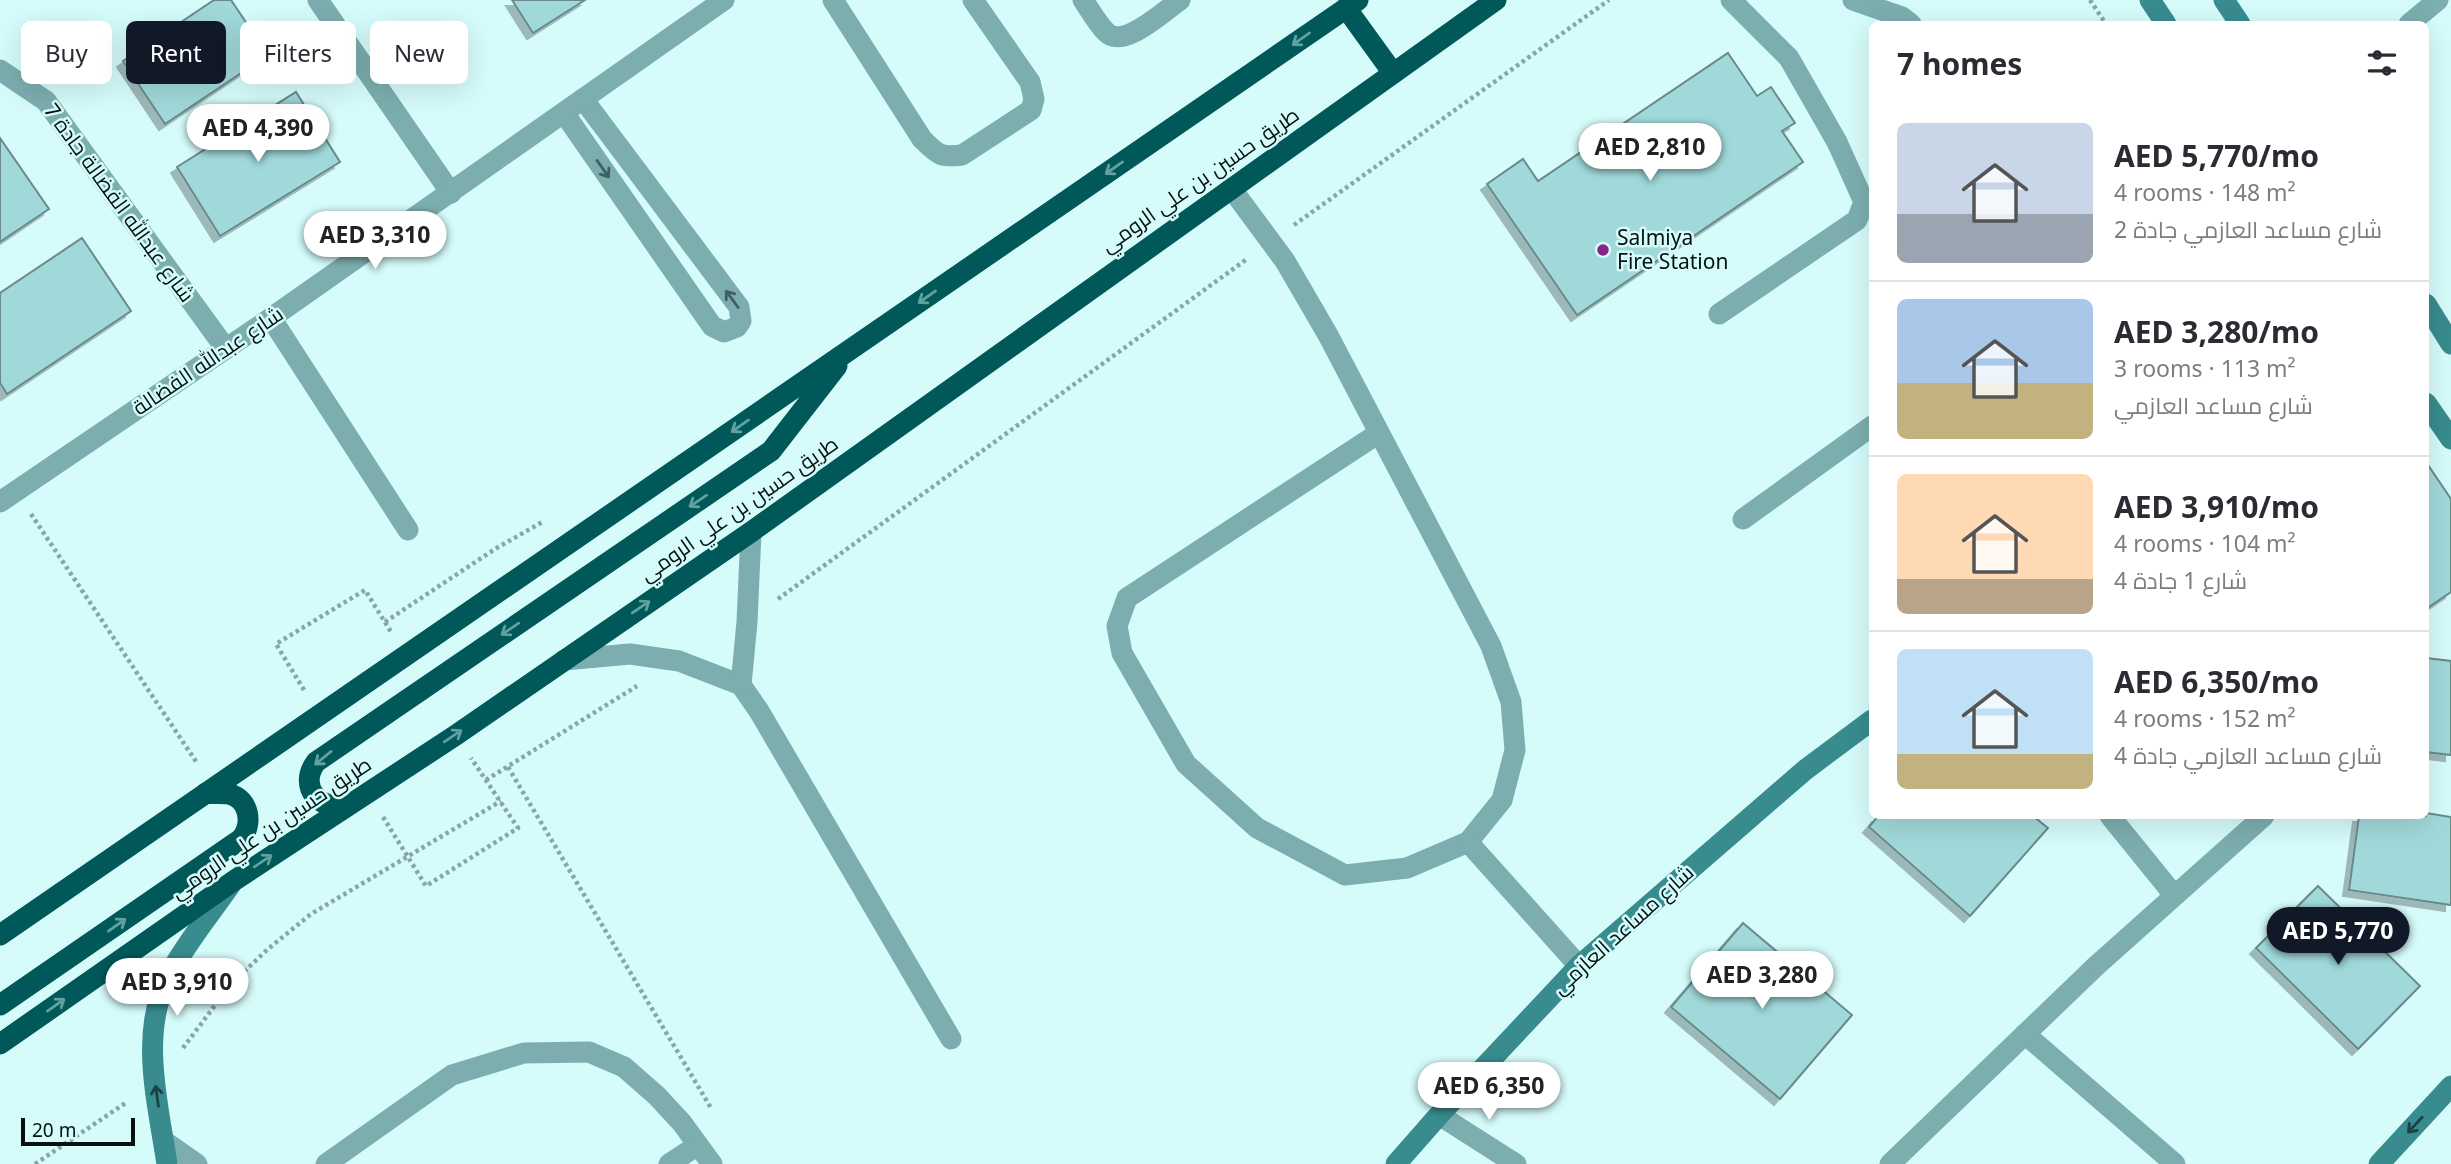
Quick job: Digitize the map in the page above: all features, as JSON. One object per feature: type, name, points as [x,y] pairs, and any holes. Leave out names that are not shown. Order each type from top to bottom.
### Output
[{"type":"highway","name":"طريق حسين بن علي الرومي","points":[[0,1044],[233,882],[456,735],[751,532],[1496,0]]},
{"type":"highway","points":[[0,935],[1352,4],[1393,73]]},
{"type":"highway","points":[[347,805],[326,805],[311,792],[310,774],[316,762],[771,451],[849,351]]},
{"type":"highway","points":[[0,1005],[241,839],[248,827],[249,817],[241,802],[229,794],[206,793]]},
{"type":"street","points":[[318,0],[451,192]]},
{"type":"street","name":"شارع عبدالله الفضالة","points":[[8,497],[271,318],[723,0]]},
{"type":"street","points":[[833,0],[922,139],[937,154],[950,156],[962,155],[1031,110],[1034,99],[1030,82],[973,0]]},
{"type":"street","points":[[1083,0],[1107,34],[1117,37],[1129,37],[1180,0]]},
{"type":"street","points":[[1719,314],[1857,220],[1864,202],[1837,142],[1789,58],[1731,0]]},
{"type":"street","points":[[1853,0],[1907,21]]},
{"type":"street","points":[[2150,0],[2164,21]]},
{"type":"street","points":[[2224,0],[2238,21]]},
{"type":"street","points":[[2413,21],[2438,0]]},
{"type":"street","name":"شارع عبدالله الفضالة جادة 7","points":[[0,70],[46,101],[226,349]]},
{"type":"street","points":[[564,113],[712,326],[724,332],[737,327],[741,320],[738,307],[583,99]]},
{"type":"street","points":[[1231,188],[1285,261],[1328,335],[1491,646],[1511,702],[1515,750],[1502,800],[1468,842],[1407,868],[1345,875],[1257,828],[1186,764],[1122,653],[1117,626],[1127,598],[1379,433]]},
{"type":"street","points":[[2429,309],[2451,344]]},
{"type":"street","points":[[271,318],[408,530]]},
{"type":"street","points":[[2429,407],[2451,439]]},
{"type":"street","points":[[1743,519],[1869,428]]},
{"type":"street","points":[[741,685],[751,532]]},
{"type":"street","points":[[564,660],[630,654],[679,661],[741,685],[759,711],[951,1039]]},
{"type":"street","name":"شارع مساعد العازمي","points":[[1396,1164],[1579,966],[1805,770],[1869,722]]},
{"type":"street","points":[[2112,819],[2174,895]]},
{"type":"street","points":[[1890,1164],[2096,965],[2261,819]]},
{"type":"street","points":[[1468,842],[1579,966]]},
{"type":"street","points":[[167,1164],[153,1052],[158,1004],[170,974],[233,882]]},
{"type":"street","points":[[2025,1034],[2175,1164]]},
{"type":"street","points":[[323,1163],[452,1074],[524,1053],[589,1052],[624,1067],[657,1096],[682,1123],[712,1164]]},
{"type":"street","points":[[2379,1164],[2451,1086]]},
{"type":"street","points":[[1439,1115],[1516,1164]]},
{"type":"street","points":[[164,1141],[197,1164]]},
{"type":"street","points":[[669,1164],[698,1145]]},
{"type":"path","points":[[747,622],[944,477],[1609,0]]},
{"type":"path","points":[[2090,0],[2104,21]]},
{"type":"path","points":[[8,497],[197,764]]},
{"type":"path","points":[[276,644],[365,590],[405,656]]},
{"type":"path","points":[[486,780],[679,661]]},
{"type":"path","points":[[426,886],[518,828],[456,735]]},
{"type":"path","points":[[508,767],[723,1127],[698,1145]]},
{"type":"path","points":[[35,1164],[156,1083],[231,984],[311,915],[501,801]]},
{"type":"building","points":[[214,0],[231,0],[245,21],[240,21],[240,74],[226,83],[226,21],[183,21]]},
{"type":"building","points":[[512,0],[585,0],[533,33]]},
{"type":"building","name":"Salmiya Fire Station","points":[[1728,53],[1757,96],[1771,87],[1795,123],[1782,131],[1803,162],[1577,315],[1487,184],[1523,159],[1538,181]]},
{"type":"building","points":[[138,84],[225,84],[165,124]]},
{"type":"building","points":[[296,92],[340,162],[220,236],[177,167]]},
{"type":"building","points":[[0,138],[49,209],[0,242]]},
{"type":"building","points":[[82,238],[131,311],[7,394],[0,383],[0,293]]},
{"type":"building","points":[[2429,466],[2451,499],[2451,592],[2429,607]]},
{"type":"building","points":[[2429,658],[2451,661],[2451,755],[2429,752]]},
{"type":"building","points":[[2429,813],[2451,817],[2451,905],[2349,890],[2359,819],[2429,819]]},
{"type":"building","points":[[1876,819],[2037,819],[2048,828],[1970,916],[1869,827]]},
{"type":"building","points":[[2318,886],[2420,986],[2358,1049],[2256,948]]},
{"type":"building","points":[[1743,923],[1852,1015],[1780,1099],[1671,1007]]},
{"type":"place","name":"Salmiya Fire Station","points":[[1603,250]]}]
